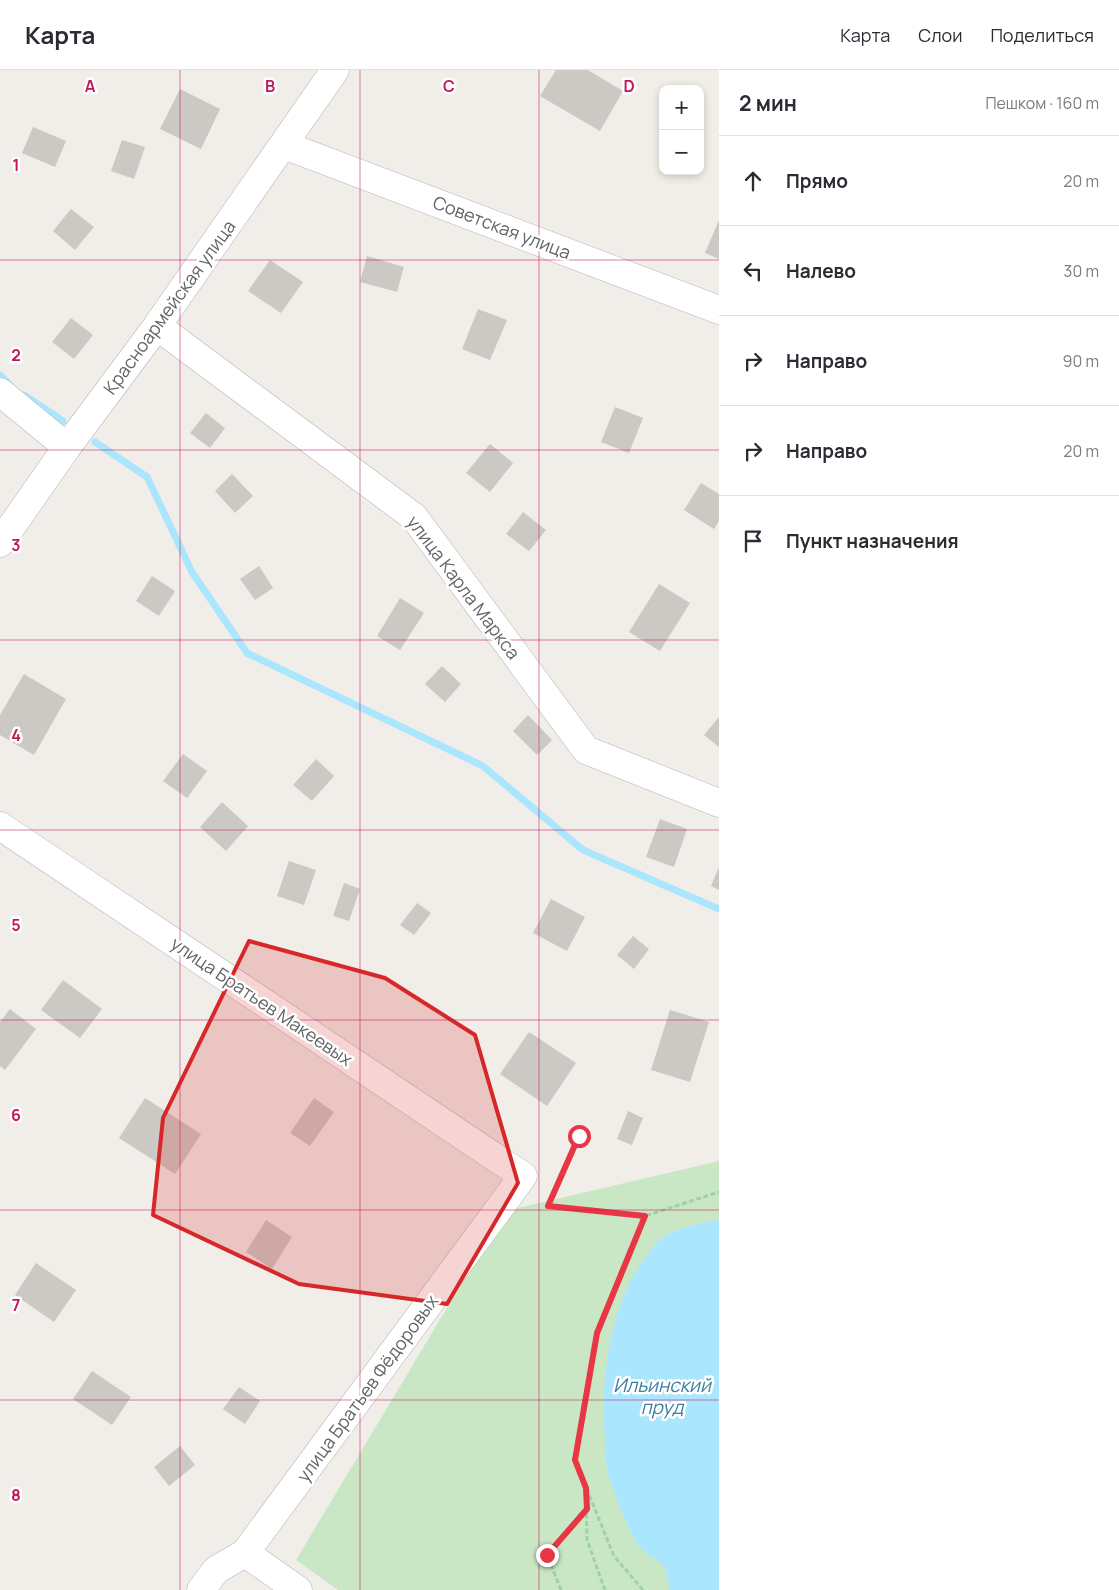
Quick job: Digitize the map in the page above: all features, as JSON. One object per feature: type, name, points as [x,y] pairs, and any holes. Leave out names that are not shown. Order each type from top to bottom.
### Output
[{"type":"street","name":"Красноармейская улица","points":[[0,543],[157,326],[335,70]]},
{"type":"street","name":"Советская улица","points":[[284,145],[719,310]]},
{"type":"street","name":"улица Карла Маркса","points":[[157,326],[414,517],[586,750],[719,803]]},
{"type":"street","points":[[0,392],[67,448]]},
{"type":"street","name":"улица Братьев Макеевых","points":[[0,826],[523,1176]]},
{"type":"street","name":"улица Братьев Фёдоровых","points":[[202,1590],[216,1570],[245,1553],[523,1176]]},
{"type":"street","points":[[245,1553],[298,1590]]},
{"type":"path","points":[[579,1136],[548,1206],[645,1216],[719,1192]]},
{"type":"path","points":[[643,1590],[614,1556],[575,1460],[597,1333],[645,1216]]},
{"type":"path","points":[[586,1488],[587,1540],[605,1590]]},
{"type":"path","points":[[561,1590],[547,1555],[587,1509]]},
{"type":"highlighted area","points":[[249,941],[385,978],[475,1035],[518,1183],[447,1304],[299,1284],[153,1215],[163,1118]]},
{"type":"green space","points":[[719,1161],[719,1590],[338,1590],[296,1560],[505,1211]]},
{"type":"water","name":"Ильинский пруд","points":[[719,1220],[719,1590],[670,1590],[664,1568],[639,1546],[635,1539],[618,1503],[608,1473],[604,1413],[607,1359],[620,1305],[631,1281],[645,1258],[662,1238],[667,1235],[689,1226]]},
{"type":"building","points":[[556,70],[588,70],[623,91],[600,131],[540,96]]},
{"type":"building","points":[[180,89],[220,109],[201,149],[160,129]]},
{"type":"building","points":[[33,127],[66,141],[55,167],[22,153]]},
{"type":"building","points":[[122,140],[145,147],[134,179],[111,171]]},
{"type":"building","points":[[71,209],[94,227],[75,250],[53,231]]},
{"type":"building","points":[[719,220],[719,259],[705,253]]},
{"type":"building","points":[[367,256],[404,267],[397,292],[360,282]]},
{"type":"building","points":[[270,260],[303,282],[281,313],[248,291]]},
{"type":"building","points":[[478,309],[507,320],[490,360],[462,349]]},
{"type":"building","points":[[71,318],[93,335],[74,359],[52,342]]},
{"type":"building","points":[[615,407],[643,418],[629,453],[601,442]]},
{"type":"building","points":[[206,413],[225,428],[210,448],[190,433]]},
{"type":"building","points":[[490,444],[513,463],[490,492],[466,473]]},
{"type":"building","points":[[232,474],[253,496],[235,513],[215,491]]},
{"type":"building","points":[[701,483],[719,494],[719,521],[714,529],[684,510]]},
{"type":"building","points":[[523,512],[546,530],[529,551],[506,534]]},
{"type":"building","points":[[259,566],[273,588],[255,600],[240,579]]},
{"type":"building","points":[[152,576],[175,591],[159,616],[136,601]]},
{"type":"building","points":[[659,584],[690,603],[660,651],[629,632]]},
{"type":"building","points":[[400,598],[424,613],[400,650],[377,636]]},
{"type":"building","points":[[442,666],[461,684],[445,702],[425,684]]},
{"type":"building","points":[[24,674],[66,699],[34,755],[0,735],[0,715]]},
{"type":"building","points":[[528,715],[552,740],[537,755],[513,731]]},
{"type":"building","points":[[719,717],[719,747],[704,735]]},
{"type":"building","points":[[183,754],[207,771],[187,798],[163,781]]},
{"type":"building","points":[[316,759],[334,776],[312,801],[293,785]]},
{"type":"building","points":[[222,802],[248,826],[226,851],[200,827]]},
{"type":"building","points":[[660,819],[687,829],[674,867],[646,857]]},
{"type":"building","points":[[289,861],[316,870],[304,905],[277,896]]},
{"type":"building","points":[[719,867],[719,890],[711,886]]},
{"type":"building","points":[[344,883],[360,889],[349,921],[333,916]]},
{"type":"building","points":[[551,899],[585,917],[567,951],[533,933]]},
{"type":"building","points":[[417,903],[431,913],[414,935],[400,925]]},
{"type":"building","points":[[633,936],[649,949],[634,969],[617,955]]},
{"type":"building","points":[[63,980],[102,1009],[80,1038],[41,1010]]},
{"type":"building","points":[[10,1009],[36,1029],[5,1070],[0,1066],[0,1022]]},
{"type":"building","points":[[670,1010],[709,1022],[690,1082],[651,1070]]},
{"type":"building","points":[[529,1032],[576,1063],[547,1106],[500,1074]]},
{"type":"building","points":[[145,1098],[201,1134],[175,1174],[119,1138]]},
{"type":"building","points":[[314,1098],[334,1112],[310,1146],[290,1133]]},
{"type":"building","points":[[628,1111],[643,1118],[632,1145],[617,1139]]},
{"type":"building","points":[[266,1220],[292,1237],[272,1269],[246,1252]]},
{"type":"building","points":[[36,1263],[76,1290],[54,1322],[15,1295]]},
{"type":"building","points":[[92,1371],[131,1397],[112,1425],[73,1399]]},
{"type":"building","points":[[239,1387],[260,1401],[245,1424],[223,1409]]},
{"type":"building","points":[[180,1446],[195,1465],[169,1486],[154,1467]]},
{"type":"waterway","points":[[0,375],[11,386]]},
{"type":"waterway","points":[[24,395],[63,421]]},
{"type":"waterway","points":[[95,442],[147,477],[192,572],[247,653],[483,766],[583,850],[719,909]]},
{"type":"route","points":[[547,1555],[587,1509],[586,1488],[575,1460],[597,1333],[645,1216],[548,1206],[579,1136]]}]
